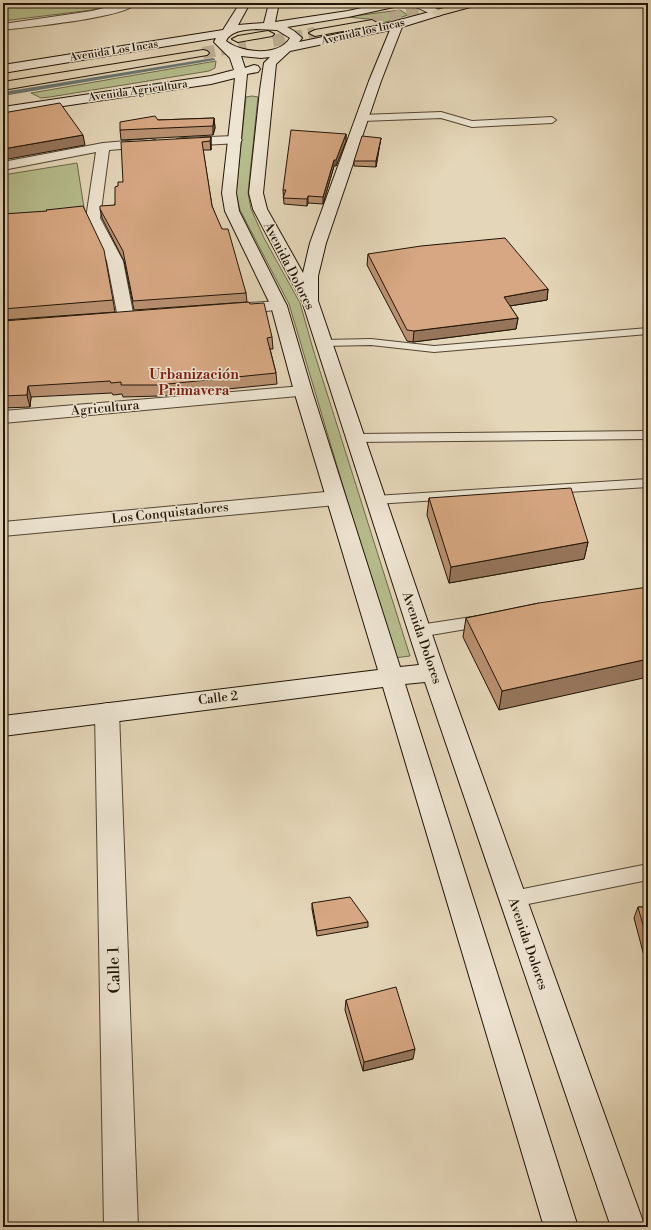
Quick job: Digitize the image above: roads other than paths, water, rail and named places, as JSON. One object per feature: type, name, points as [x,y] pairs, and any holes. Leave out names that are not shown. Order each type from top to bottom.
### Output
[{"type":"main road","points":[[3,27],[106,11],[128,6],[132,3]]},
{"type":"main road","points":[[227,32],[245,3]]},
{"type":"main road","points":[[240,80],[270,63],[276,38],[274,3]]},
{"type":"main road","name":"Avenida los Incas","points":[[276,38],[348,14],[399,3]]},
{"type":"main road","points":[[416,3],[442,7],[474,3]]},
{"type":"main road","name":"Avenida los Incas","points":[[242,42],[396,26],[442,7]]},
{"type":"main road","name":"Avenida los Incas","points":[[359,19],[312,30],[372,23]]},
{"type":"main road","points":[[310,301],[310,276],[318,243],[396,26]]},
{"type":"main road","name":"Avenida Los Incas","points":[[3,69],[227,32],[247,27],[276,38]]},
{"type":"main road","name":"Avenida Dolores","points":[[227,32],[221,37],[220,42],[236,57],[240,80],[229,193],[232,211],[280,306],[303,391],[560,1227]]},
{"type":"main road","points":[[230,50],[250,54],[272,53],[276,38]]},
{"type":"main road","name":"Avenida Los Incas","points":[[5,99],[200,49]]},
{"type":"main road","name":"Avenida los Incas","points":[[3,78],[200,49]]},
{"type":"main road","name":"Avenida Dolores","points":[[270,63],[256,193],[260,209],[310,301],[433,672],[628,1227]]},
{"type":"main road","name":"Avenida Agricultura","points":[[5,99],[211,80],[240,80]]},
{"type":"main road","points":[[3,166],[103,147],[166,142],[235,140]]},
{"type":"main road","points":[[103,147],[93,218],[115,261],[126,318]]},
{"type":"main road","points":[[221,310],[280,306]]},
{"type":"main road","name":"Agricultura","points":[[3,417],[303,391]]},
{"type":"main road","name":"Los Conquistadores","points":[[3,529],[336,498]]},
{"type":"main road","name":"Calle 2","points":[[3,726],[433,672]]},
{"type":"main road","name":"Calle 1","points":[[107,712],[121,1227]]},
{"type":"lane","points":[[362,118],[441,115],[472,124],[552,120]]},
{"type":"lane","points":[[323,343],[371,342],[434,349],[648,331]]},
{"type":"lane","points":[[355,438],[648,435]]},
{"type":"lane","points":[[375,500],[648,483]]},
{"type":"lane","points":[[419,631],[500,619]]},
{"type":"lane","points":[[513,899],[648,872]]},
{"type":"waterway","points":[[3,94],[213,59]]},
{"type":"tunnel","points":[[372,23],[441,5]]},
{"type":"tunnel","points":[[273,41],[315,33]]},
{"type":"tunnel","points":[[203,53],[246,45]]},
{"type":"district","name":"Urbanización Primavera","points":[[194,384]]}]
